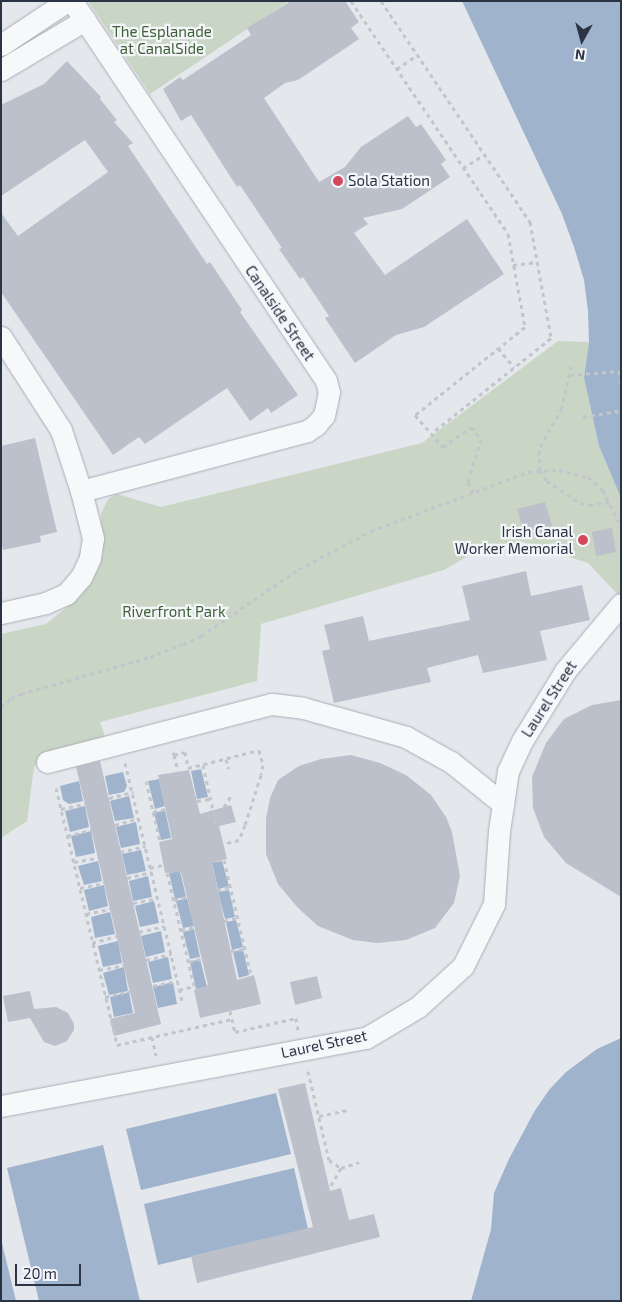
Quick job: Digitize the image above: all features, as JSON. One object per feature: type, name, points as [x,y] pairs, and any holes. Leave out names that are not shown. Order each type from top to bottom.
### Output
[{"type":"street","points":[[1,45],[67,1]]},
{"type":"street","name":"Canalside Street","points":[[72,1],[326,381],[329,392],[324,415],[316,425],[307,431],[81,491]]},
{"type":"street","points":[[1,70],[84,20]]},
{"type":"street","points":[[1,337],[61,430],[81,491],[93,538],[90,558],[81,577],[66,594],[46,603],[1,613]]},
{"type":"street","name":"Laurel Street","points":[[1,1106],[366,1038],[418,1007],[463,966],[494,904],[503,804],[508,771],[522,741],[565,671],[621,604]]},
{"type":"street","points":[[47,762],[272,704],[303,708],[406,737],[451,762],[503,804]]},
{"type":"path","points":[[351,1],[508,234],[525,327],[415,414],[443,447],[471,427],[481,439],[468,482],[473,493]]},
{"type":"path","points":[[381,1],[530,222],[551,338],[432,433]]},
{"type":"path","points":[[397,69],[417,55]]},
{"type":"path","points":[[464,168],[484,155]]},
{"type":"path","points":[[514,265],[537,262]]},
{"type":"path","points":[[498,348],[514,367]]},
{"type":"path","points":[[571,366],[562,408],[542,443],[538,458],[540,470],[547,481],[580,503],[589,505],[610,502]]},
{"type":"path","points":[[570,375],[619,371],[621,383]]},
{"type":"path","points":[[583,417],[621,410]]},
{"type":"path","points":[[1,707],[11,698],[21,694],[150,656],[201,636],[299,569],[371,531],[528,472],[559,470],[588,477],[604,490],[621,527]]},
{"type":"path","points":[[168,731],[178,771]]},
{"type":"path","points":[[174,755],[185,752],[188,768],[259,750],[263,765],[254,801],[239,840],[223,844]]},
{"type":"path","points":[[226,759],[229,769]]},
{"type":"path","points":[[203,764],[217,828]]},
{"type":"path","points":[[127,768],[182,1000]]},
{"type":"path","points":[[146,782],[160,841]]},
{"type":"path","points":[[56,788],[116,1045],[232,1019]]},
{"type":"path","points":[[109,798],[132,792]]},
{"type":"path","points":[[224,807],[232,794]]},
{"type":"path","points":[[197,801],[210,798]]},
{"type":"path","points":[[61,808],[85,804]]},
{"type":"path","points":[[153,812],[166,808]]},
{"type":"path","points":[[115,825],[139,818]]},
{"type":"path","points":[[67,836],[91,830]]},
{"type":"path","points":[[120,852],[145,846]]},
{"type":"path","points":[[74,862],[98,858]]},
{"type":"path","points":[[224,860],[251,975]]},
{"type":"path","points":[[126,878],[164,865]]},
{"type":"path","points":[[167,873],[195,988],[179,990]]},
{"type":"path","points":[[79,888],[104,883]]},
{"type":"path","points":[[217,890],[230,887]]},
{"type":"path","points":[[174,900],[187,897]]},
{"type":"path","points":[[133,904],[158,898]]},
{"type":"path","points":[[86,914],[110,909]]},
{"type":"path","points":[[224,921],[238,918]]},
{"type":"path","points":[[139,932],[164,926]]},
{"type":"path","points":[[181,930],[194,927]]},
{"type":"path","points":[[92,943],[117,936]]},
{"type":"path","points":[[231,951],[245,949]]},
{"type":"path","points":[[146,960],[171,954]]},
{"type":"path","points":[[189,962],[201,959]]},
{"type":"path","points":[[99,970],[124,965]]},
{"type":"path","points":[[152,986],[177,981]]},
{"type":"path","points":[[105,997],[130,991]]},
{"type":"path","points":[[230,1011],[236,1037]]},
{"type":"path","points":[[235,1032],[296,1018],[300,1038]]},
{"type":"path","points":[[308,1070],[329,1160],[341,1168]]},
{"type":"path","points":[[318,1116],[347,1110]]},
{"type":"path","points":[[327,1192],[341,1168],[359,1162]]},
{"type":"green space","name":"The Esplanade at CanalSide","points":[[88,1],[289,1],[150,94]]},
{"type":"green space","name":"Riverfront Park","points":[[558,341],[589,342],[584,378],[599,446],[621,498],[621,598],[588,563],[523,542],[473,553],[444,570],[261,624],[257,681],[100,722],[105,737],[49,754],[34,767],[27,821],[1,838],[1,634],[46,624],[78,598],[97,572],[103,554],[101,514],[108,499],[117,494],[161,507],[422,443]]},
{"type":"water","points":[[462,1],[621,1],[621,498],[599,446],[584,378],[589,342],[588,311],[584,280],[574,247],[562,214]]},
{"type":"water","points":[[201,769],[208,797],[197,799],[191,771]]},
{"type":"water","points":[[123,772],[127,786],[124,792],[109,795],[105,776]]},
{"type":"water","points":[[159,779],[165,806],[155,809],[148,781]]},
{"type":"water","points":[[79,781],[83,801],[69,804],[63,800],[60,786]]},
{"type":"water","points":[[129,796],[134,818],[115,821],[110,801]]},
{"type":"water","points":[[85,806],[89,827],[70,832],[65,811]]},
{"type":"water","points":[[165,810],[171,838],[161,840],[154,813]]},
{"type":"water","points":[[136,822],[140,844],[121,848],[116,827]]},
{"type":"water","points":[[91,831],[95,853],[76,857],[71,836]]},
{"type":"water","points":[[141,850],[146,871],[127,875],[122,854]]},
{"type":"water","points":[[98,861],[102,881],[84,885],[78,866]]},
{"type":"water","points":[[222,861],[229,886],[218,889],[212,863]]},
{"type":"water","points":[[180,871],[186,897],[175,899],[169,873]]},
{"type":"water","points":[[148,876],[152,897],[133,901],[129,881]]},
{"type":"water","points":[[104,885],[108,906],[89,911],[84,890]]},
{"type":"water","points":[[229,890],[235,917],[225,919],[218,892]]},
{"type":"water","points":[[187,898],[194,926],[183,928],[176,901]]},
{"type":"water","points":[[154,901],[159,923],[140,927],[135,906]]},
{"type":"water","points":[[110,912],[115,934],[95,938],[91,917]]},
{"type":"water","points":[[236,920],[243,947],[232,950],[226,922]]},
{"type":"water","points":[[194,929],[200,957],[190,959],[183,932]]},
{"type":"water","points":[[161,931],[165,952],[146,957],[141,936]]},
{"type":"water","points":[[118,941],[122,963],[103,967],[98,946]]},
{"type":"water","points":[[243,949],[249,975],[239,978],[233,952]]},
{"type":"water","points":[[168,957],[172,979],[153,983],[148,962]]},
{"type":"water","points":[[200,959],[207,987],[196,989],[190,962]]},
{"type":"water","points":[[124,967],[128,991],[109,995],[103,973]]},
{"type":"water","points":[[173,982],[177,1004],[158,1008],[153,987]]},
{"type":"water","points":[[129,992],[133,1013],[114,1017],[110,997]]},
{"type":"water","points":[[621,1038],[621,1301],[471,1301],[491,1229],[494,1193],[509,1159],[534,1112],[549,1090],[566,1072],[597,1049]]},
{"type":"water","points":[[276,1093],[291,1154],[141,1190],[126,1129]]},
{"type":"water","points":[[103,1145],[140,1301],[39,1301],[7,1168]]},
{"type":"water","points":[[294,1168],[308,1229],[158,1265],[144,1204]]},
{"type":"water","points":[[1,1239],[16,1301],[1,1301]]},
{"type":"building","name":"Sola Station","points":[[291,1],[345,1],[359,22],[351,28],[359,39],[298,80],[285,83],[264,98],[319,182],[345,167],[361,147],[408,116],[416,127],[421,124],[446,160],[441,164],[450,177],[402,209],[363,218],[368,224],[354,233],[385,275],[467,219],[504,274],[424,327],[396,335],[355,363],[325,318],[329,316],[303,277],[300,279],[279,249],[282,248],[240,185],[237,187],[191,115],[181,121],[163,89],[180,77],[183,80],[251,35],[247,28]]},
{"type":"building","points":[[67,61],[101,97],[100,99],[117,120],[114,122],[133,143],[128,146],[207,264],[210,262],[242,310],[240,312],[298,395],[271,413],[268,408],[250,421],[227,388],[145,444],[139,437],[113,455],[1,292],[1,213],[18,236],[108,172],[85,140],[1,196],[1,105],[44,84]]},
{"type":"building","points":[[35,438],[57,532],[40,536],[41,542],[3,550],[1,541],[1,446]]},
{"type":"building","points":[[545,502],[553,529],[525,537],[517,509]]},
{"type":"building","points":[[612,528],[616,552],[596,556],[592,532]]},
{"type":"building","points":[[526,571],[531,596],[582,585],[590,620],[540,631],[547,660],[483,673],[478,655],[427,668],[431,682],[334,703],[322,651],[330,649],[324,625],[363,616],[369,641],[470,620],[462,586]]},
{"type":"building","points":[[621,700],[621,897],[566,863],[544,837],[533,808],[532,777],[546,743],[564,719],[592,705]]},
{"type":"building","points":[[351,755],[380,763],[406,775],[431,795],[446,817],[452,832],[460,876],[454,903],[435,928],[406,940],[377,943],[353,940],[318,926],[298,908],[278,884],[266,854],[266,819],[270,798],[278,780],[299,766],[321,759]]},
{"type":"building","points":[[100,761],[161,1024],[114,1036],[110,1019],[135,1013],[76,767]]},
{"type":"building","points":[[189,770],[200,814],[231,805],[236,822],[219,826],[227,859],[212,863],[237,980],[254,975],[261,1004],[200,1018],[194,990],[208,985],[181,872],[165,873],[159,842],[172,839],[158,775]]},
{"type":"building","points":[[317,976],[322,998],[295,1005],[290,982]]},
{"type":"building","points":[[30,991],[34,1009],[56,1007],[68,1013],[74,1024],[74,1030],[67,1041],[55,1046],[44,1042],[30,1018],[8,1022],[3,996]]},
{"type":"building","points":[[305,1083],[330,1191],[341,1188],[349,1220],[374,1214],[380,1237],[197,1283],[191,1256],[313,1227],[278,1089]]},
{"type":"place","name":"Sola Station","points":[[338,181]]},
{"type":"place","name":"Irish Canal Worker Memorial","points":[[583,540]]}]
